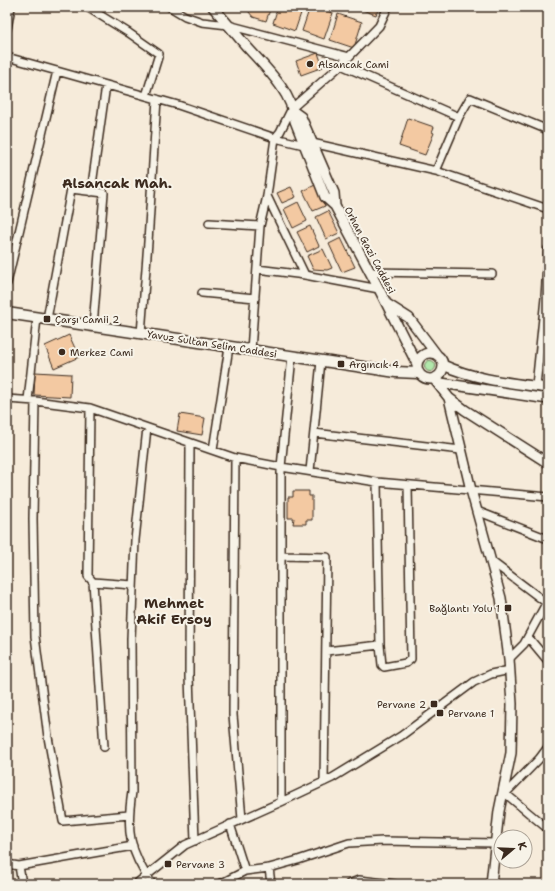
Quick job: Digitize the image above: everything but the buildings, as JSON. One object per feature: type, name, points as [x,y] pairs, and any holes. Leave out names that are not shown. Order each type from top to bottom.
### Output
[{"type":"main road","name":"Yavuz Sultan Selim Caddesi","points":[[7,313],[396,372],[417,368]]},
{"type":"street","points":[[7,28],[11,7]]},
{"type":"street","points":[[87,7],[159,54],[146,96]]},
{"type":"street","points":[[170,7],[194,20],[212,24],[228,25],[349,57]]},
{"type":"street","name":"Orhan Gazi Caddesi","points":[[213,7],[274,78],[293,110],[294,121],[308,144],[325,197],[335,206],[379,289],[417,368]]},
{"type":"street","points":[[251,350],[260,226],[267,196],[275,138],[293,110],[341,65],[379,26],[388,7]]},
{"type":"street","points":[[7,58],[157,99],[275,138],[436,171],[548,209]]},
{"type":"street","points":[[341,65],[459,117]]},
{"type":"street","points":[[7,283],[57,71]]},
{"type":"street","points":[[92,192],[106,85]]},
{"type":"street","points":[[436,171],[459,117],[470,98],[548,130]]},
{"type":"street","points":[[141,334],[157,99]]},
{"type":"street","points":[[93,326],[104,193],[71,189],[42,319],[31,400],[35,636],[48,737],[63,821],[129,815]]},
{"type":"street","points":[[267,196],[305,275]]},
{"type":"street","points":[[209,223],[260,226]]},
{"type":"street","points":[[536,386],[545,298],[548,249]]},
{"type":"street","points":[[257,269],[305,275],[379,289]]},
{"type":"street","points":[[370,272],[492,274]]},
{"type":"street","points":[[202,293],[255,298]]},
{"type":"street","name":"Orhan Gazi Caddesi","points":[[386,304],[409,318],[437,355]]},
{"type":"street","points":[[213,450],[229,347]]},
{"type":"street","points":[[435,379],[442,372],[442,360],[437,355],[432,353],[425,354],[420,357],[417,368],[424,379],[435,379],[441,383],[548,399]]},
{"type":"street","points":[[281,802],[281,467],[292,356]]},
{"type":"street","points":[[310,471],[321,361]]},
{"type":"street","points":[[443,365],[476,377],[548,388]]},
{"type":"street","points":[[435,379],[449,398],[476,418],[548,463]]},
{"type":"street","points":[[7,398],[90,408],[235,458],[281,467],[377,482],[548,498]]},
{"type":"street","points":[[449,398],[471,490],[491,561],[504,618],[509,659],[512,704],[511,753],[498,829]]},
{"type":"street","points":[[90,408],[88,576],[93,582],[104,746]]},
{"type":"street","points":[[147,428],[135,540],[130,639],[132,792],[129,828],[137,858],[152,884]]},
{"type":"street","points":[[314,433],[461,450]]},
{"type":"street","points":[[190,443],[189,677],[195,841]]},
{"type":"street","points":[[235,458],[233,715],[242,819]]},
{"type":"street","points":[[377,482],[380,646],[382,665],[384,668],[406,663],[411,659],[408,485]]},
{"type":"street","points":[[477,511],[548,539]]},
{"type":"street","points":[[281,556],[327,557],[324,782]]},
{"type":"street","points":[[491,561],[547,602],[524,644],[509,659]]},
{"type":"street","points":[[93,582],[133,585]]},
{"type":"street","points":[[528,637],[548,661]]},
{"type":"street","points":[[326,651],[380,646]]},
{"type":"street","points":[[136,884],[185,845],[324,782],[401,736],[474,682],[491,674],[510,670]]},
{"type":"street","points":[[504,796],[539,759],[548,747]]},
{"type":"street","points":[[504,796],[548,829]]},
{"type":"street","points":[[230,824],[245,871]]},
{"type":"street","points":[[220,884],[245,871],[269,868],[349,843],[493,843]]},
{"type":"street","points":[[7,864],[19,866],[133,846]]},
{"type":"street","points":[[491,884],[493,864]]},
{"type":"street","points":[[19,866],[22,884]]},
{"type":"street","points":[[269,868],[271,884]]},
{"type":"street","points":[[349,884],[359,880],[394,884]]},
{"type":"green space","points":[[428,361],[432,361],[434,362],[434,370],[428,371],[425,368],[425,364]]},
{"type":"place","name":"Alsancak Cami","points":[[310,64]]},
{"type":"place","name":"Çarşı Camii 2","points":[[47,319]]},
{"type":"place","name":"Merkez Cami","points":[[62,352]]},
{"type":"place","name":"Argıncık 4","points":[[341,364]]},
{"type":"place","name":"Bağlantı Yolu 1","points":[[508,608]]},
{"type":"place","name":"Pervane 2","points":[[434,704]]},
{"type":"place","name":"Pervane 1","points":[[440,713]]},
{"type":"place","name":"Pervane 3","points":[[168,864]]},
{"type":"district","name":"Alsancak Mah.","points":[[117,183]]},
{"type":"district","name":"Mehmet Akif Ersoy","points":[[174,612]]}]
